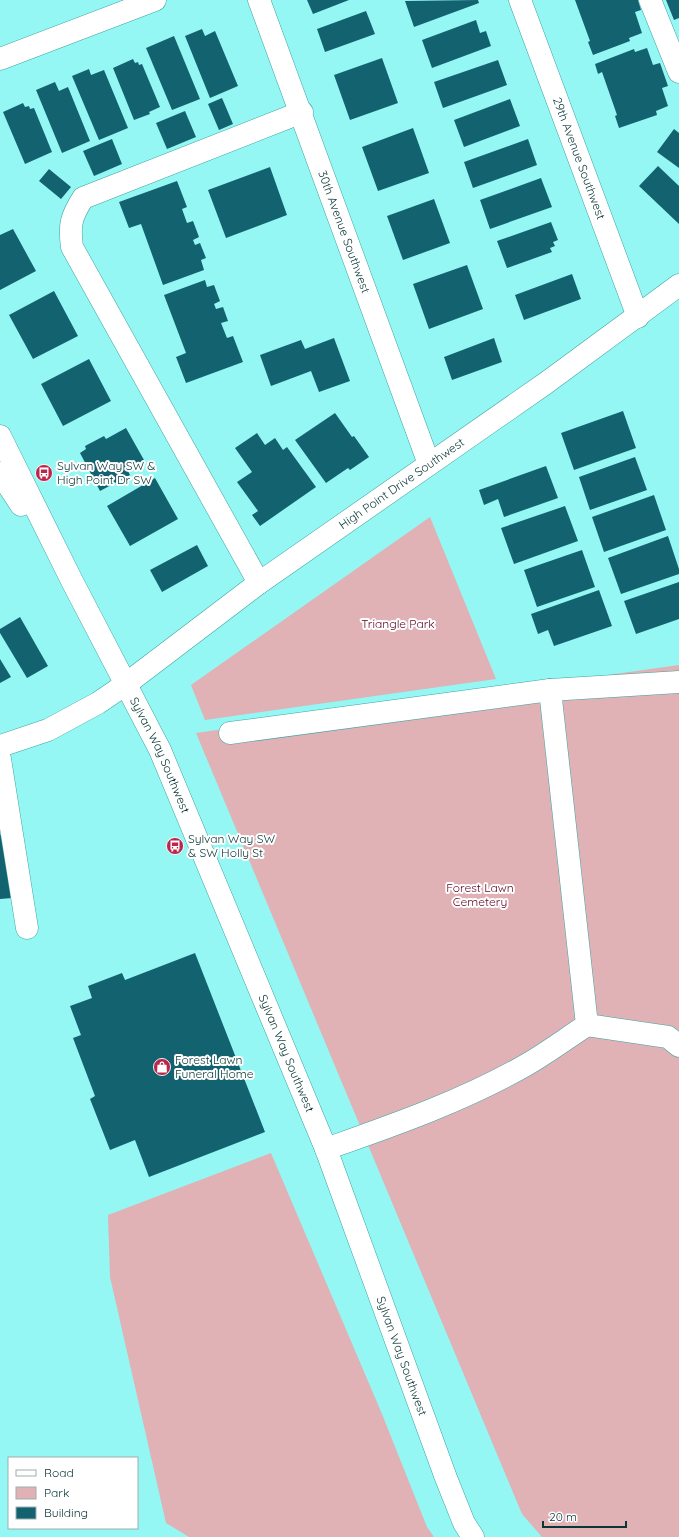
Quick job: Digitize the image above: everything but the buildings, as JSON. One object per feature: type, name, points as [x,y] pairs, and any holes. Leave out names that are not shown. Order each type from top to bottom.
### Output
[{"type":"street","points":[[0,59],[155,0]]},
{"type":"street","name":"30th Avenue Southwest","points":[[259,0],[302,112],[429,464]]},
{"type":"street","name":"29th Avenue Southwest","points":[[520,0],[638,316]]},
{"type":"street","points":[[650,0],[679,72]]},
{"type":"street","points":[[259,583],[72,247],[70,232],[74,212],[83,198],[302,112]]},
{"type":"street","name":"High Point Drive Southwest","points":[[0,746],[48,730],[98,703],[126,684],[259,583],[546,383],[679,286]]},
{"type":"street","name":"Sylvan Way Southwest","points":[[0,436],[72,581],[160,750],[326,1149],[446,1478],[464,1523],[473,1537]]},
{"type":"street","name":"Sylvan Way Southwest","points":[[0,473],[72,581]]},
{"type":"street","points":[[230,733],[550,690],[679,682]]},
{"type":"street","points":[[550,690],[587,1025]]},
{"type":"street","points":[[0,760],[27,928]]},
{"type":"street","points":[[326,1149],[412,1118],[467,1095],[526,1065],[587,1025],[668,1037],[679,1046]]},
{"type":"green space","name":"Triangle Park","points":[[430,517],[496,679],[205,720],[191,685]]},
{"type":"green space","name":"Forest Lawn Cemetery","points":[[679,665],[679,1537],[542,1537],[522,1514],[196,733]]},
{"type":"green space","points":[[271,1153],[382,1414],[427,1527],[434,1537],[189,1537],[166,1523],[110,1277],[108,1215]]},
{"type":"place","name":"Sylvan Way SW & High Point Dr SW","points":[[44,473]]},
{"type":"place","name":"Sylvan Way SW & SW Holly St","points":[[175,846]]},
{"type":"place","name":"Forest Lawn Funeral Home","points":[[162,1067]]}]
